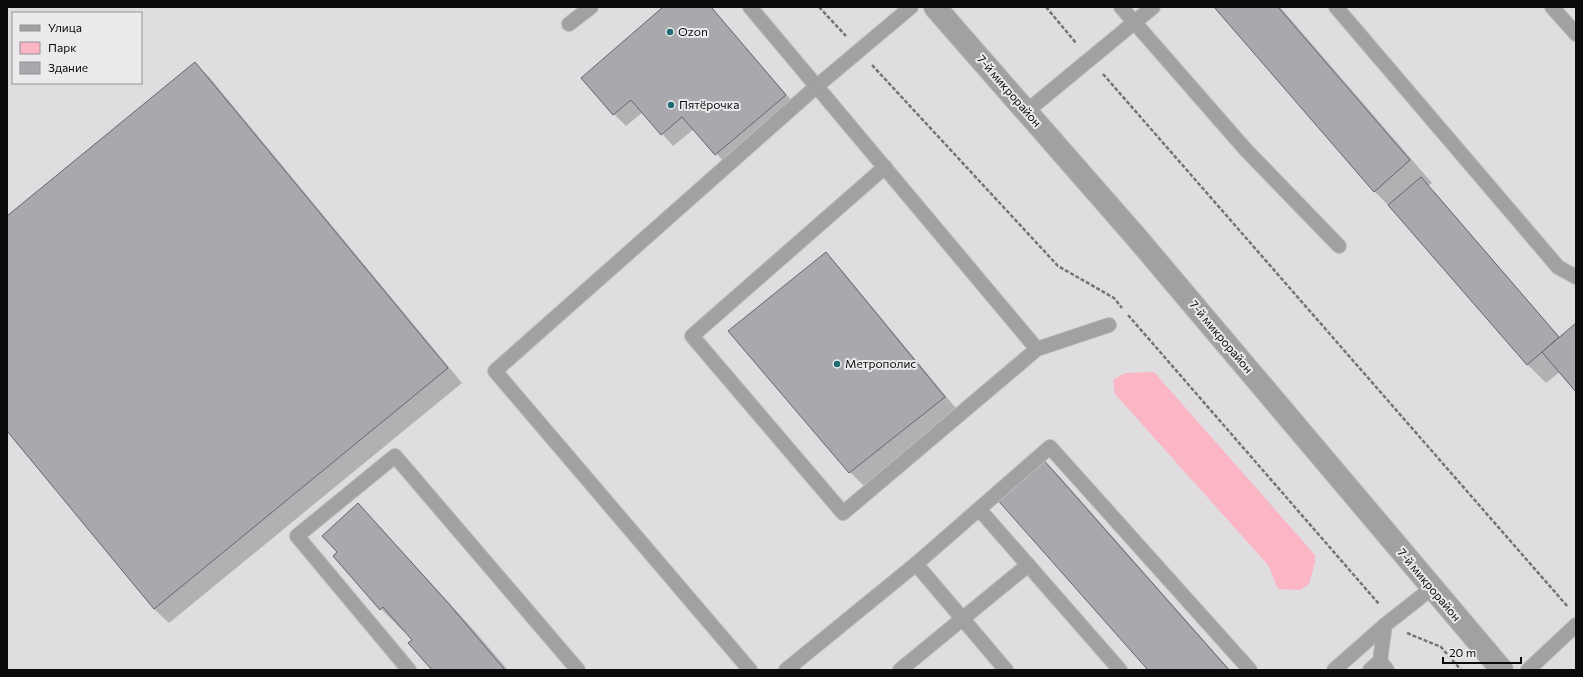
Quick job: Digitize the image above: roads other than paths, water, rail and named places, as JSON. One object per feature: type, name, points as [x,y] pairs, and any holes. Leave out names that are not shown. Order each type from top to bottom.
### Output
[{"type":"street","name":"7-й микрорайон","points":[[935,7],[1137,238],[1502,670]]},
{"type":"lane","points":[[569,24],[591,7]]},
{"type":"lane","points":[[750,7],[1037,349]]},
{"type":"lane","points":[[750,670],[496,371],[817,86],[911,7]]},
{"type":"lane","points":[[1121,7],[1246,150],[1338,246]]},
{"type":"lane","points":[[1027,111],[1153,7]]},
{"type":"lane","points":[[1336,7],[1558,266],[1576,277]]},
{"type":"lane","points":[[1552,7],[1576,34]]},
{"type":"lane","points":[[885,167],[692,336],[843,513],[1037,349],[1109,325]]},
{"type":"lane","points":[[786,670],[916,564],[1050,447],[1250,670]]},
{"type":"lane","points":[[409,670],[298,536],[395,456],[578,670]]},
{"type":"lane","points":[[979,509],[1120,670]]},
{"type":"lane","points":[[916,564],[1006,670]]},
{"type":"lane","points":[[900,670],[1028,564]]},
{"type":"lane","points":[[1334,670],[1385,625],[1432,588]]},
{"type":"lane","points":[[1379,667],[1385,625]]},
{"type":"lane","points":[[1528,670],[1576,625]]},
{"type":"place","name":"Ozon","points":[[670,32]]},
{"type":"place","name":"Пятёрочка","points":[[671,105]]},
{"type":"place","name":"Метрополис","points":[[837,364]]}]
